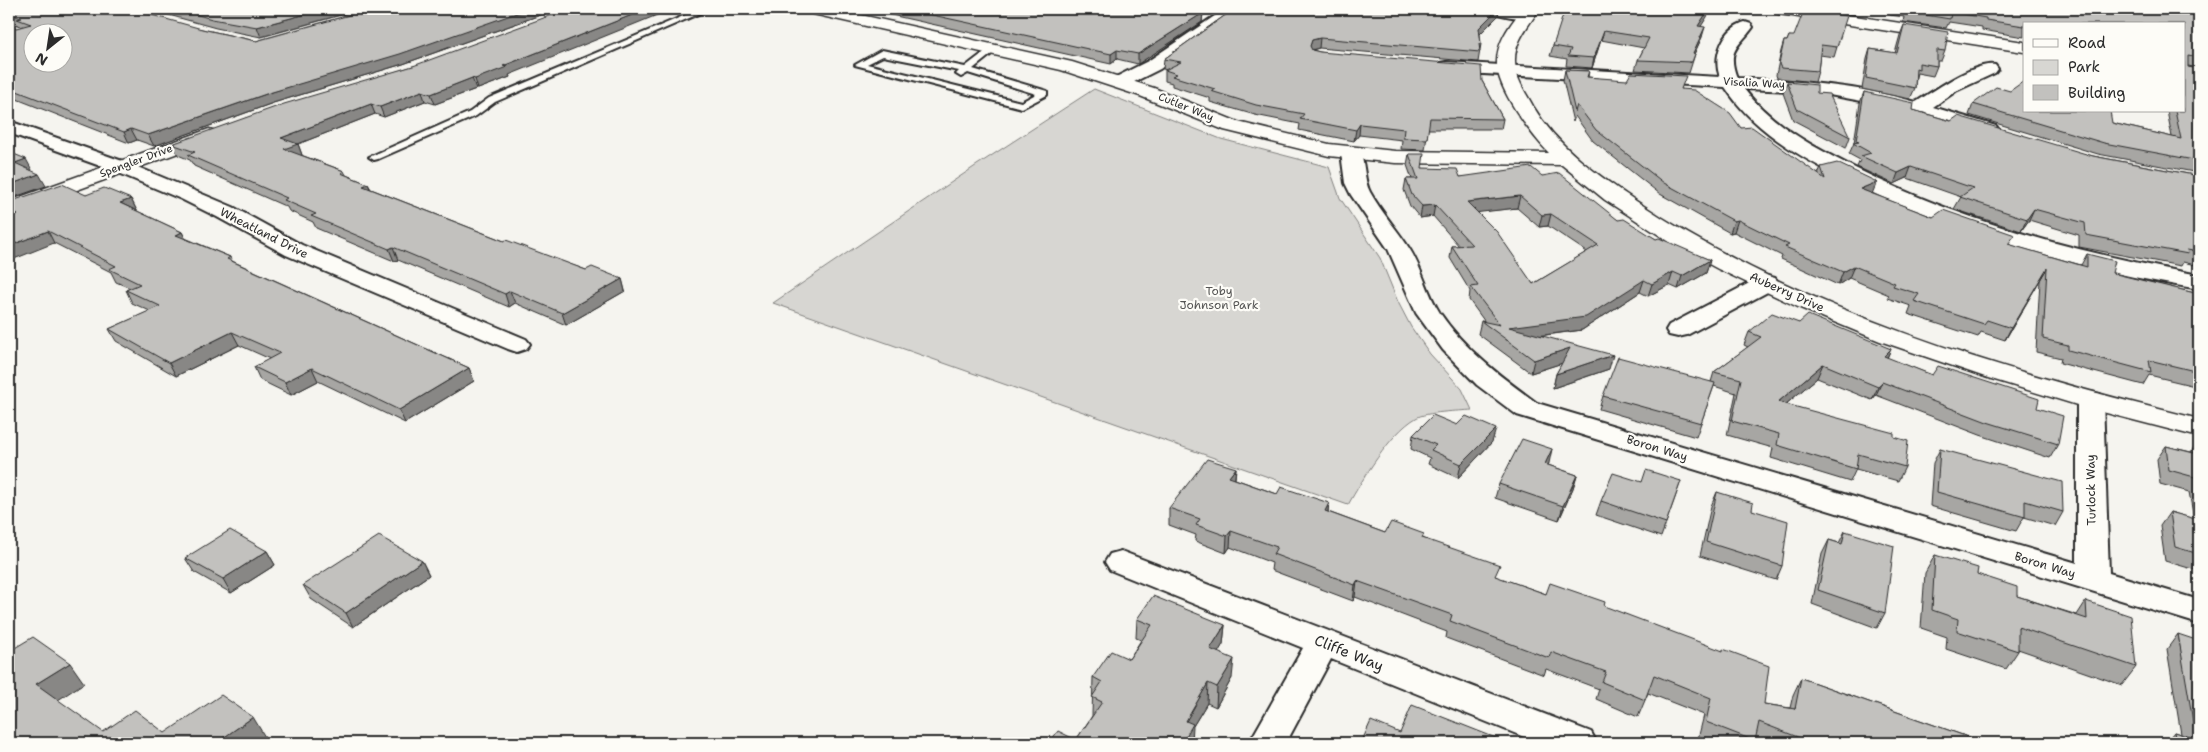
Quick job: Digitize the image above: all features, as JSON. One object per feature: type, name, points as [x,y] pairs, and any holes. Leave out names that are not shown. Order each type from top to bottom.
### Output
[{"type":"street","name":"Cutler Way","points":[[813,9],[1066,66],[1120,82],[1248,131],[1287,141],[1351,153],[1441,159],[1564,159]]},
{"type":"street","points":[[1120,82],[1154,65],[1235,9]]},
{"type":"street","points":[[1494,9],[1529,12]]},
{"type":"street","points":[[1779,9],[2023,47]]},
{"type":"street","points":[[1506,70],[1508,48],[1514,31],[1529,12]]},
{"type":"street","points":[[1203,16],[1221,19]]},
{"type":"street","points":[[1745,28],[1732,37],[1726,49],[1725,65],[1730,82],[1752,110],[1777,131],[1848,174],[1899,197],[1981,228],[2058,251],[2132,269],[2199,282]]},
{"type":"street","name":"Visalia Way","points":[[1427,65],[1730,82],[1834,90],[1920,108],[2002,134]]},
{"type":"street","points":[[1920,108],[1950,87],[1988,69]]},
{"type":"street","name":"Auberry Drive","points":[[1506,70],[1530,119],[1564,159],[1635,211],[1734,268],[1897,338],[2011,377],[2090,400],[2199,428]]},
{"type":"street","name":"Wheatland Drive","points":[[9,127],[121,167],[225,212],[294,250],[517,344]]},
{"type":"street","name":"Spengler Drive","points":[[9,208],[228,128]]},
{"type":"street","name":"Boron Way","points":[[1351,153],[1355,182],[1361,195],[1399,249],[1428,312],[1452,345],[1486,379],[1527,409],[2199,612]]},
{"type":"street","points":[[1678,330],[1767,283]]},
{"type":"street","name":"Turlock Way","points":[[2090,400],[2092,580]]},
{"type":"street","name":"Cliffe Way","points":[[1121,562],[1578,743]]},
{"type":"street","points":[[1267,743],[1323,643]]},
{"type":"lane","points":[[374,156],[473,114],[492,100],[706,9]]},
{"type":"lane","points":[[944,86],[994,49]]},
{"type":"lane","points":[[882,53],[966,70],[1044,93],[1022,105],[859,65],[882,53]]},
{"type":"green space","name":"Toby Johnson Park","points":[[1094,89],[1221,139],[1329,167],[1340,198],[1380,258],[1398,302],[1411,327],[1430,354],[1462,389],[1472,410],[1427,414],[1416,418],[1406,425],[1396,434],[1378,458],[1348,505],[773,303],[977,165]]},
{"type":"building","points":[[9,9],[130,9],[202,29],[256,41],[371,9],[528,9],[400,54],[269,93],[148,135],[131,129],[124,132],[9,88],[9,30],[22,26],[22,72],[72,72],[72,22],[25,22],[17,19],[22,18],[9,14]]},
{"type":"building","points":[[177,9],[325,9],[257,27],[212,19]]},
{"type":"building","points":[[568,9],[647,9],[475,79],[472,78],[431,94],[422,91],[380,107],[371,104],[281,138],[298,144],[284,149],[344,171],[341,173],[368,184],[363,186],[504,241],[506,240],[586,270],[592,267],[622,279],[562,313],[510,291],[505,294],[393,247],[389,249],[311,216],[316,214],[284,200],[287,198],[188,155],[195,152],[172,144],[284,104],[413,66]]},
{"type":"building","points":[[905,9],[1184,9],[1203,13],[1138,54],[1117,50],[1111,54]]},
{"type":"building","points":[[1234,9],[1498,9],[1479,28],[1480,52],[1320,38],[1312,40],[1310,46],[1312,50],[1320,52],[1481,66],[1482,81],[1503,119],[1430,118],[1427,139],[1403,138],[1404,129],[1360,124],[1356,130],[1300,119],[1304,114],[1256,105],[1211,91],[1215,89],[1172,76],[1177,74],[1165,70],[1181,62],[1164,59]]},
{"type":"building","points":[[1570,9],[1709,9],[1698,26],[1705,27],[1693,53],[1695,54],[1692,62],[1638,60],[1649,38],[1604,31],[1594,58],[1568,56],[1571,49],[1553,46],[1563,15]]},
{"type":"building","points":[[1907,9],[2154,9],[2199,14],[2199,57],[2188,55],[2188,67],[2199,69],[2199,161],[2104,143],[1973,104],[1996,87],[2010,91],[2023,82],[2023,112],[2110,112],[2112,123],[2181,139],[2175,112],[2186,112],[2186,22],[2023,22],[2023,26],[1951,12],[1950,19],[1907,12]]},
{"type":"building","points":[[1804,10],[1847,16],[1837,47],[1821,45],[1818,71],[1781,68],[1779,64],[1784,41],[1787,41],[1789,36],[1794,36]]},
{"type":"building","points":[[1904,25],[1948,32],[1945,51],[1937,50],[1937,66],[1919,63],[1919,69],[1916,68],[1915,88],[1866,78],[1870,49],[1897,53]]},
{"type":"building","points":[[1565,70],[1589,71],[1587,77],[1627,80],[1631,73],[1686,76],[1681,89],[1694,90],[1730,113],[1741,128],[1752,127],[1825,179],[1821,167],[1837,163],[1877,182],[1860,189],[1933,217],[1943,210],[2015,235],[2008,244],[2087,267],[2087,254],[2115,261],[2112,273],[2199,294],[2199,372],[2149,360],[2151,372],[2068,350],[2068,345],[2043,339],[2047,268],[2011,328],[1987,320],[1984,324],[1914,301],[1919,294],[1893,286],[1895,283],[1854,266],[1843,272],[1785,247],[1789,245],[1738,220],[1734,221],[1664,183],[1596,130],[1577,105],[1575,112]]},
{"type":"building","points":[[1787,82],[1817,85],[1817,93],[1829,94],[1850,137],[1797,109]]},
{"type":"building","points":[[1864,92],[1914,103],[1913,110],[1951,121],[1958,116],[2093,156],[2199,176],[2199,252],[2187,250],[2188,254],[2086,235],[2085,223],[2034,209],[2027,219],[1960,197],[1973,188],[1911,167],[1898,173],[1861,156],[1871,153],[1853,143],[1859,142],[1856,141]]},
{"type":"building","points":[[9,152],[26,159],[15,163],[39,174],[9,185]]},
{"type":"building","points":[[1409,154],[1424,154],[1422,168],[1457,169],[1460,177],[1531,167],[1542,176],[1559,173],[1618,220],[1624,219],[1656,239],[1659,238],[1710,260],[1682,276],[1673,272],[1652,284],[1644,280],[1586,317],[1509,327],[1613,355],[1556,374],[1570,348],[1534,360],[1481,321],[1500,325],[1471,287],[1478,286],[1452,246],[1472,245],[1435,205],[1422,206],[1412,195],[1406,179],[1418,179]],"holes":[[[1520,196],[1542,215],[1551,214],[1598,245],[1533,284],[1497,232],[1467,202]]]},
{"type":"building","points":[[62,184],[86,195],[104,188],[131,199],[120,203],[182,232],[176,235],[230,257],[227,259],[469,368],[399,410],[312,368],[285,382],[254,367],[280,353],[232,332],[169,363],[109,329],[160,306],[126,290],[140,284],[109,269],[116,266],[48,231],[9,246],[9,218],[18,214],[9,209],[9,202]]},
{"type":"building","points":[[1772,313],[1799,323],[1808,315],[1891,349],[1884,356],[1932,375],[1938,366],[2039,399],[2037,408],[2063,416],[2058,444],[1987,422],[1882,382],[1878,387],[1823,364],[1778,402],[1894,433],[1894,437],[1908,441],[1905,467],[1858,454],[1856,469],[1777,445],[1779,434],[1732,421],[1741,379],[1714,372],[1761,337],[1749,332]]},
{"type":"building","points":[[1618,357],[1715,383],[1701,423],[1603,396]]},
{"type":"building","points":[[1433,415],[1457,425],[1466,416],[1496,429],[1461,464],[1431,450],[1436,445],[1413,435]]},
{"type":"building","points":[[1522,439],[1552,449],[1545,464],[1577,475],[1563,506],[1499,484]]},
{"type":"building","points":[[2196,444],[2199,445],[2199,482],[2198,478],[2169,470],[2166,446],[2198,454]]},
{"type":"building","points":[[1940,449],[2062,482],[2063,512],[2025,501],[2025,517],[1937,492]]},
{"type":"building","points":[[1207,459],[1236,468],[1229,477],[1277,494],[1281,487],[1329,503],[1325,511],[1385,533],[1391,522],[1424,534],[1422,538],[1500,565],[1495,576],[1546,594],[1550,583],[1605,602],[1604,606],[1723,651],[1723,649],[1769,666],[1764,704],[1795,709],[1801,678],[1985,743],[1813,743],[1759,722],[1755,741],[1706,722],[1711,698],[1654,675],[1645,700],[1602,682],[1606,672],[1551,652],[1549,658],[1450,621],[1452,615],[1357,581],[1355,585],[1273,554],[1277,547],[1231,531],[1227,536],[1196,525],[1200,519],[1169,508]]},
{"type":"building","points":[[1646,470],[1681,481],[1666,523],[1601,501],[1613,473],[1642,482]]},
{"type":"building","points":[[1717,492],[1753,503],[1752,510],[1788,521],[1782,566],[1706,542]]},
{"type":"building","points":[[2170,512],[2199,520],[2199,554],[2175,547]]},
{"type":"building","points":[[230,530],[267,551],[223,579],[185,558]]},
{"type":"building","points":[[1845,531],[1894,546],[1885,613],[1818,590],[1829,540],[1842,544]]},
{"type":"building","points":[[379,536],[422,561],[346,613],[303,585]]},
{"type":"building","points":[[1935,555],[1978,568],[1977,574],[2017,587],[2017,596],[2087,619],[2086,601],[2131,616],[2136,667],[2018,627],[2018,651],[1957,631],[1958,619],[1932,610]]},
{"type":"building","points":[[1153,596],[1225,625],[1210,649],[1234,659],[1217,687],[1208,683],[1186,721],[1193,724],[1182,743],[1049,743],[1058,731],[1076,740],[1102,702],[1092,697],[1102,682],[1093,677],[1111,651],[1129,659],[1152,625],[1137,619]]},
{"type":"building","points":[[2178,634],[2199,641],[2199,743],[2176,743],[2174,732],[2196,739]]},
{"type":"building","points":[[33,637],[70,663],[36,684],[103,732],[135,710],[165,733],[221,695],[253,717],[216,743],[9,743],[9,646],[13,649]]},
{"type":"building","points":[[1412,705],[1501,740],[1500,743],[1361,743],[1371,721],[1400,733]]}]
